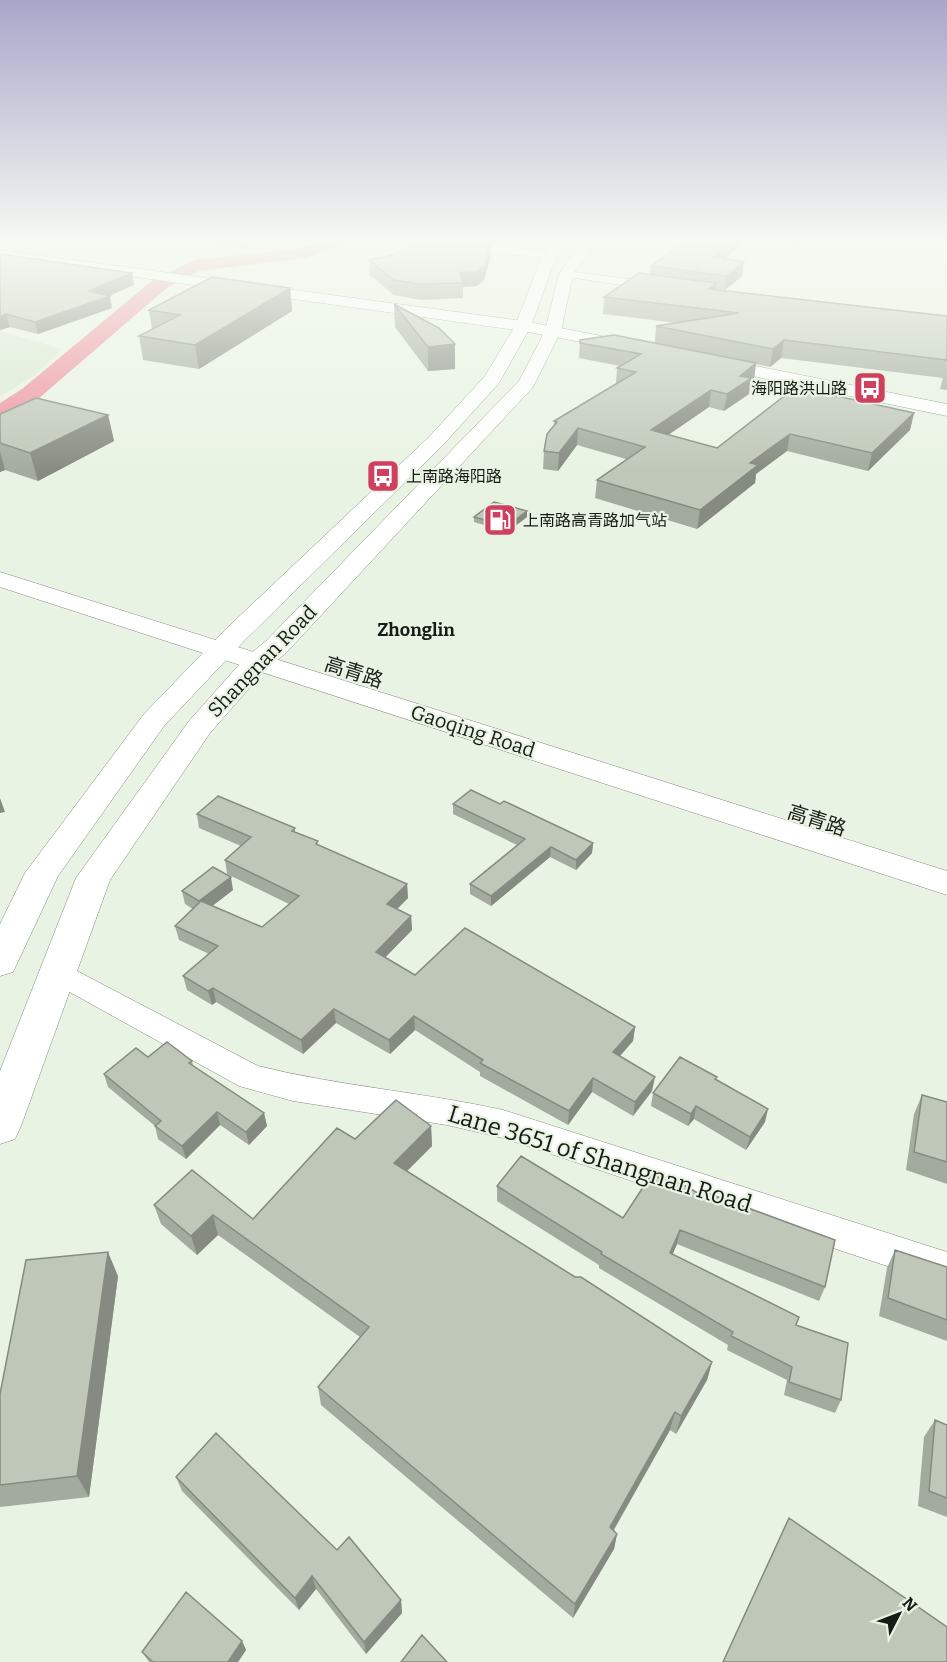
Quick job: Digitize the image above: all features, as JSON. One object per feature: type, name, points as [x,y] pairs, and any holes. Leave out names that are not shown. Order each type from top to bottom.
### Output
[{"type":"main road","points":[[469,319],[553,331],[656,352]]},
{"type":"main road","name":"Shangnan Road","points":[[0,963],[42,873],[154,720],[228,643],[436,441],[493,379],[526,319]]},
{"type":"main road","name":"Shangnan Road","points":[[0,1126],[93,878],[200,727],[527,383],[553,331],[556,319]]},
{"type":"main road","points":[[690,358],[947,410]]},
{"type":"main road","points":[[0,562],[228,643]]},
{"type":"main road","name":"Gaoqing Road","points":[[0,579],[266,655],[947,883]]},
{"type":"main road","name":"高青路","points":[[266,655],[947,861]]},
{"type":"street","name":"Lane 3651 of Shangnan Road","points":[[58,972],[231,1068],[270,1083],[447,1111],[503,1124],[947,1269]]},
{"type":"shaded area","points":[[0,331],[62,349],[36,374],[0,397]]},
{"type":"building","points":[[23,319],[45,319],[35,322]]},
{"type":"building","points":[[173,319],[239,319],[195,345],[139,336]]},
{"type":"building","points":[[406,319],[421,319],[439,328],[455,344],[428,347]]},
{"type":"building","points":[[704,319],[947,319],[947,360],[784,340],[773,349],[656,326]]},
{"type":"building","points":[[614,335],[756,363],[740,376],[751,378],[727,394],[711,390],[651,430],[717,448],[796,387],[914,413],[872,453],[790,434],[750,463],[758,465],[700,510],[597,480],[645,447],[578,428],[559,453],[544,451],[547,434],[557,422],[554,421],[636,372],[617,368],[641,354],[580,343],[580,340]]},
{"type":"building","points":[[36,398],[108,415],[30,453],[0,443],[0,414]]},
{"type":"building","points":[[494,502],[527,511],[507,526],[474,517]]},
{"type":"building","points":[[471,790],[500,804],[504,801],[593,843],[576,860],[551,847],[491,896],[470,884],[525,839],[453,804]]},
{"type":"building","points":[[218,796],[295,828],[292,831],[318,841],[316,844],[407,884],[387,904],[411,916],[376,952],[415,975],[465,928],[635,1027],[613,1052],[655,1077],[635,1102],[593,1078],[569,1111],[480,1063],[483,1060],[414,1016],[389,1040],[334,1009],[301,1040],[213,988],[208,991],[183,976],[218,946],[175,926],[201,901],[262,927],[299,896],[225,860],[251,837],[197,814]]},
{"type":"building","points":[[213,867],[231,877],[199,901],[182,891]]},
{"type":"building","points":[[167,1042],[192,1061],[189,1063],[264,1113],[246,1132],[217,1112],[182,1146],[155,1126],[161,1121],[104,1074],[136,1048],[148,1057]]},
{"type":"building","points":[[680,1057],[768,1109],[750,1137],[696,1106],[691,1114],[653,1093]]},
{"type":"building","points":[[922,1095],[947,1102],[947,1162],[914,1152]]},
{"type":"building","points":[[396,1100],[431,1126],[394,1163],[575,1277],[581,1277],[712,1362],[681,1416],[675,1412],[610,1527],[617,1534],[575,1604],[318,1387],[369,1327],[213,1215],[191,1236],[154,1205],[192,1170],[253,1219],[337,1128],[355,1139]]},
{"type":"building","points":[[521,1156],[623,1218],[651,1175],[684,1185],[708,1199],[710,1194],[835,1240],[825,1287],[680,1230],[670,1253],[799,1317],[796,1325],[848,1343],[841,1400],[789,1382],[792,1367],[731,1336],[733,1332],[601,1254],[602,1252],[497,1186]]},
{"type":"building","points":[[895,1250],[947,1267],[947,1320],[888,1298]]},
{"type":"building","points":[[108,1252],[77,1476],[0,1485],[0,1394],[26,1260]]},
{"type":"building","points":[[935,1420],[947,1425],[947,1498],[929,1491]]},
{"type":"building","points":[[216,1433],[337,1550],[349,1537],[401,1600],[364,1642],[312,1576],[295,1598],[176,1477]]},
{"type":"building","points":[[789,1518],[947,1627],[947,1662],[723,1662]]},
{"type":"building","points":[[186,1592],[242,1641],[228,1662],[153,1662],[142,1652]]},
{"type":"building","points":[[422,1635],[447,1662],[401,1662]]},
{"type":"waterway","points":[[0,410],[9,408],[30,394],[119,319]]},
{"type":"place","name":"海阳路洪山路","points":[[870,388]]},
{"type":"place","name":"上南路海阳路","points":[[383,476]]},
{"type":"place","name":"上南路高青路加气站","points":[[500,520]]},
{"type":"district","name":"Zhonglin","points":[[416,630]]}]
